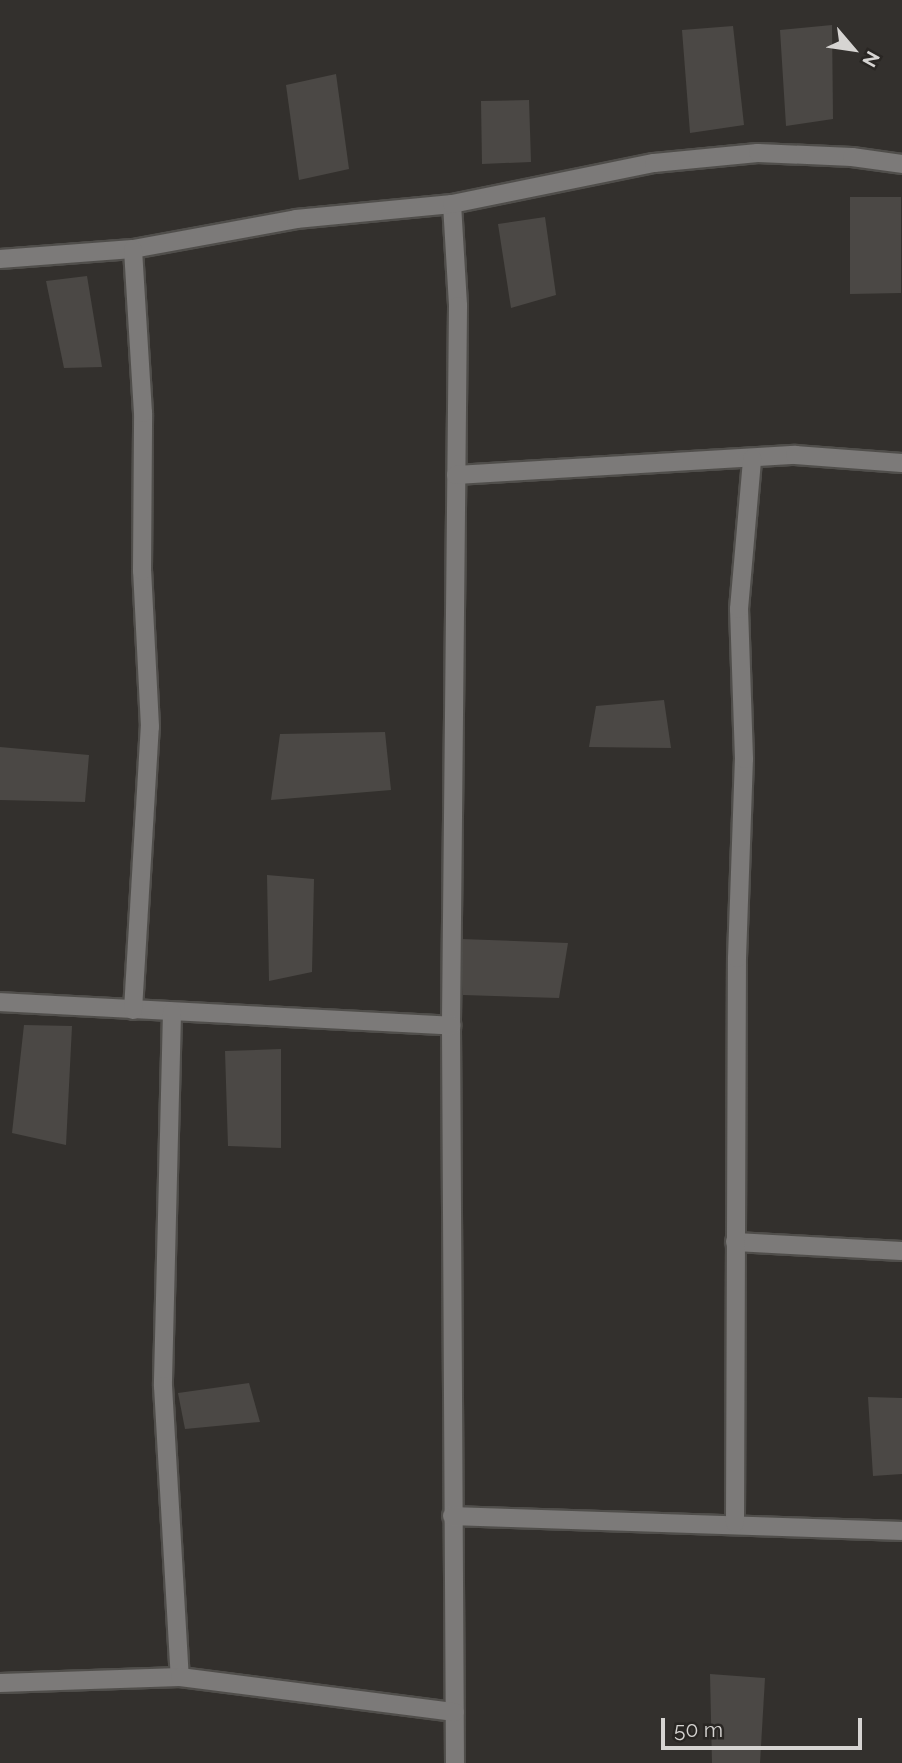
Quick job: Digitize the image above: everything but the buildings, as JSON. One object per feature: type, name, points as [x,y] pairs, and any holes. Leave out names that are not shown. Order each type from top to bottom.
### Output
[{"type":"street","points":[[0,259],[133,249],[296,219],[452,204],[654,163],[758,153],[902,164]]},
{"type":"street","points":[[452,204],[458,306],[451,1026],[455,1763]]},
{"type":"street","points":[[133,249],[144,413],[142,571],[150,727],[133,1010]]},
{"type":"street","points":[[456,475],[795,455],[902,463]]},
{"type":"street","points":[[735,1523],[735,1242],[744,759],[738,609],[752,459]]},
{"type":"street","points":[[0,1002],[451,1026]]},
{"type":"street","points":[[172,1012],[163,1386],[180,1677]]},
{"type":"street","points":[[735,1242],[902,1251]]},
{"type":"street","points":[[452,1516],[735,1523],[902,1531]]},
{"type":"street","points":[[0,1683],[180,1677],[455,1712]]}]
